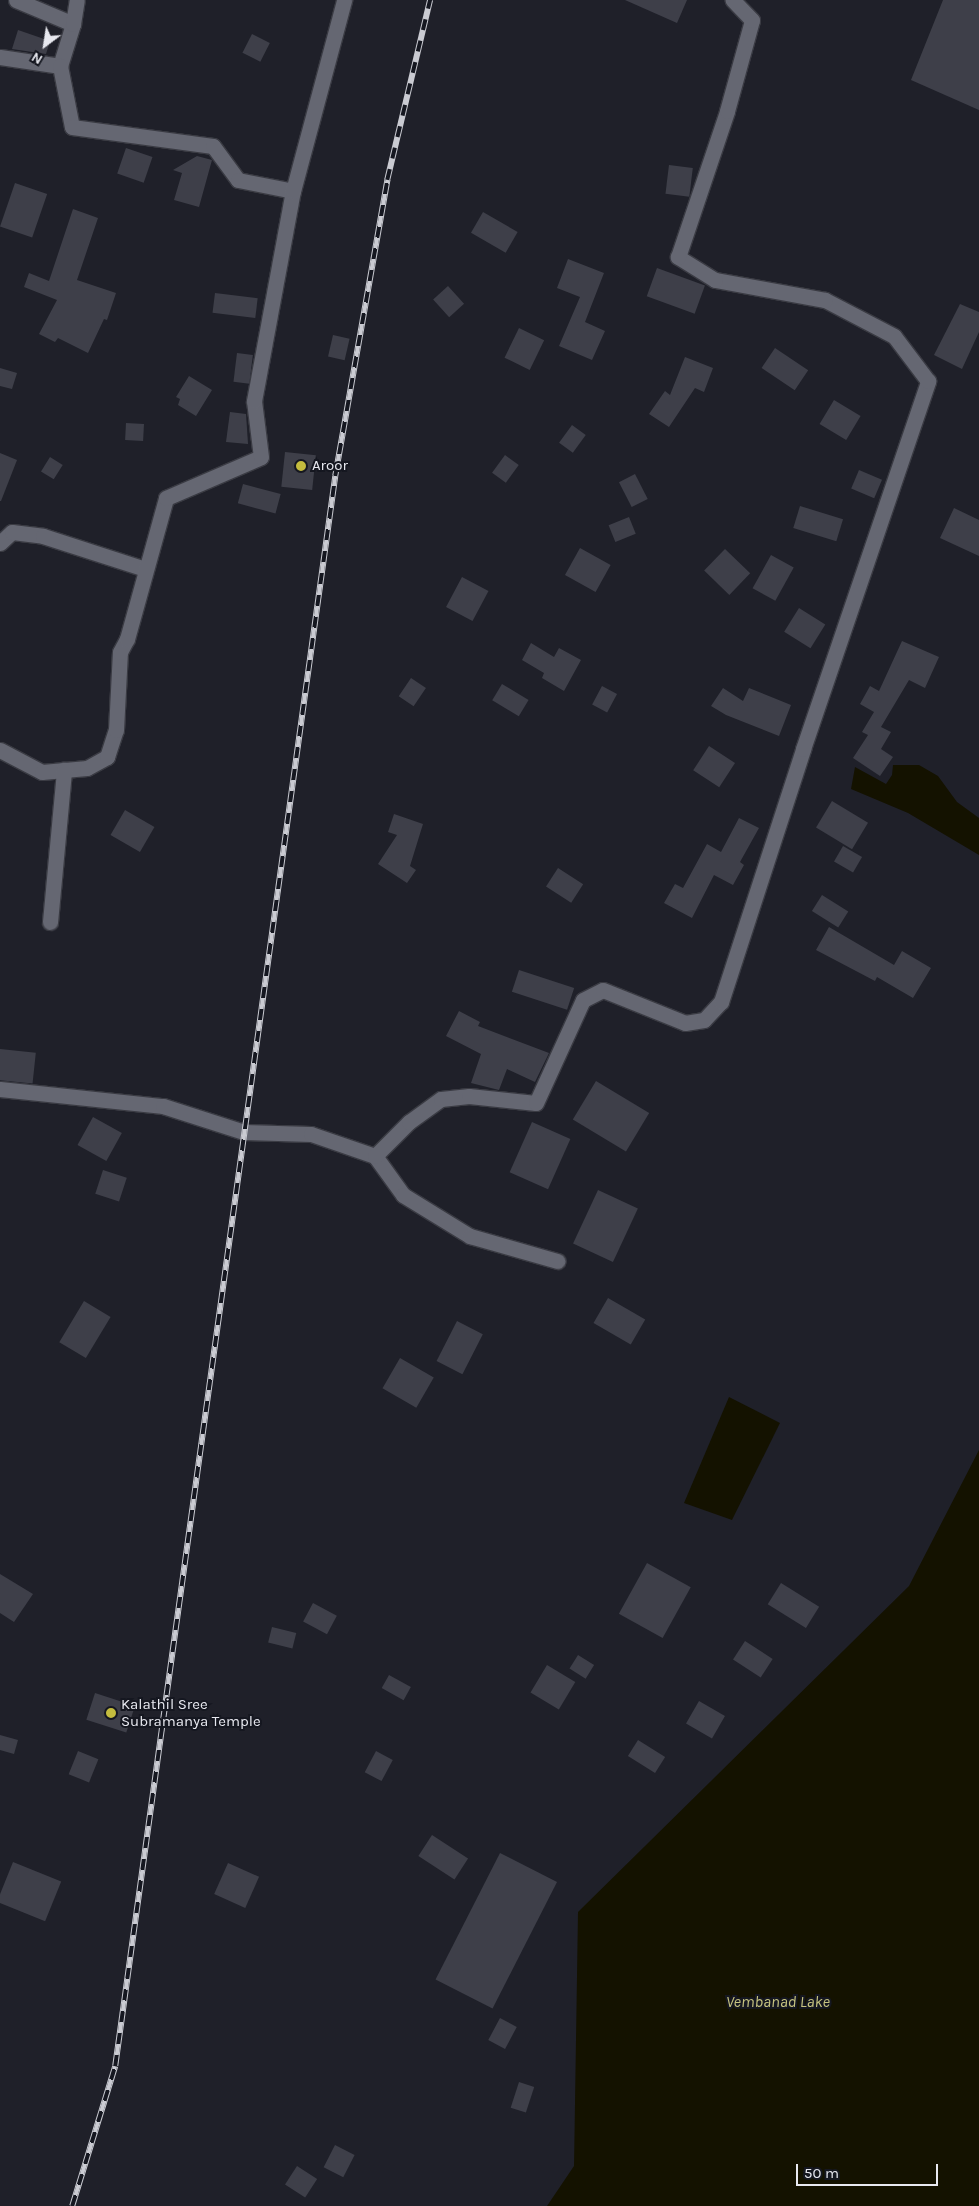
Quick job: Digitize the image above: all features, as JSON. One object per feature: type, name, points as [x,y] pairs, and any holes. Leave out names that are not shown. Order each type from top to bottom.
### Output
[{"type":"street","points":[[16,0],[73,24]]},
{"type":"street","points":[[77,0],[73,24],[60,66],[72,127],[213,146],[238,180],[293,191]]},
{"type":"street","points":[[0,750],[42,772],[86,768],[107,757],[116,730],[120,652],[127,639],[166,498],[261,457],[254,401],[293,191],[344,0]]},
{"type":"street","points":[[375,1156],[409,1122],[442,1098],[469,1096],[536,1103],[583,1000],[603,990],[685,1023],[704,1020],[722,1002],[803,749],[928,381],[894,336],[825,300],[715,280],[678,257],[728,111],[752,20],[733,0]]},
{"type":"street","points":[[0,57],[60,66]]},
{"type":"street","points":[[0,543],[12,532],[43,536],[145,569]]},
{"type":"street","points":[[50,922],[64,770]]},
{"type":"street","points":[[0,1089],[162,1106],[244,1132],[311,1134],[375,1156],[403,1195],[470,1236],[557,1261]]},
{"type":"water","points":[[893,765],[919,765],[938,776],[957,802],[979,818],[979,855],[908,813],[851,789],[855,767],[886,784],[892,775]]},
{"type":"water","points":[[729,1397],[780,1423],[732,1520],[684,1503]]},
{"type":"water","name":"Vembanad Lake","points":[[979,1450],[979,2206],[547,2206],[574,2166],[578,1912],[909,1586]]},
{"type":"building","points":[[625,0],[687,0],[677,23]]},
{"type":"building","points":[[943,0],[979,0],[979,110],[911,80]]},
{"type":"building","points":[[18,30],[50,41],[46,54],[12,49]]},
{"type":"building","points":[[252,34],[270,43],[260,62],[242,53]]},
{"type":"building","points":[[126,148],[152,157],[144,183],[117,174]]},
{"type":"building","points":[[197,156],[212,160],[199,207],[174,200],[182,173],[173,170]]},
{"type":"building","points":[[669,165],[693,168],[689,197],[665,194]]},
{"type":"building","points":[[15,183],[47,194],[32,238],[0,226]]},
{"type":"building","points":[[73,209],[98,218],[77,280],[116,293],[107,320],[104,319],[88,353],[58,338],[55,342],[39,334],[57,300],[24,287],[29,273],[49,281]]},
{"type":"building","points":[[483,212],[518,232],[506,253],[471,233]]},
{"type":"building","points":[[568,259],[604,273],[585,322],[605,331],[592,360],[559,346],[580,297],[557,288]]},
{"type":"building","points":[[657,268],[705,285],[695,314],[647,296]]},
{"type":"building","points":[[448,286],[464,304],[449,317],[433,299]]},
{"type":"building","points":[[215,293],[258,298],[255,318],[213,313]]},
{"type":"building","points":[[960,304],[979,312],[979,332],[962,369],[934,355]]},
{"type":"building","points":[[519,328],[544,340],[530,370],[505,358]]},
{"type":"building","points":[[333,335],[350,339],[345,360],[328,356]]},
{"type":"building","points":[[775,348],[808,370],[795,390],[762,368]]},
{"type":"building","points":[[237,353],[253,355],[249,384],[233,382]]},
{"type":"building","points":[[685,357],[713,368],[704,392],[695,388],[669,427],[649,414],[665,391],[670,395]]},
{"type":"building","points":[[0,368],[17,373],[12,389],[0,386]]},
{"type":"building","points":[[189,376],[212,390],[196,416],[178,405],[180,399],[176,397]]},
{"type":"building","points":[[834,400],[861,416],[846,440],[820,424]]},
{"type":"building","points":[[230,412],[246,414],[248,444],[226,442]]},
{"type":"building","points":[[126,423],[144,424],[143,441],[125,440]]},
{"type":"building","points":[[572,425],[586,435],[573,453],[559,443]]},
{"type":"building","points":[[285,452],[316,455],[312,490],[281,487]]},
{"type":"building","points":[[0,453],[17,460],[1,501],[0,501]]},
{"type":"building","points":[[505,455],[519,465],[506,483],[492,473]]},
{"type":"building","points":[[50,457],[63,465],[54,479],[41,471]]},
{"type":"building","points":[[859,470],[882,480],[874,498],[851,488]]},
{"type":"building","points":[[635,474],[648,499],[632,507],[619,482]]},
{"type":"building","points":[[243,484],[281,494],[275,513],[238,503]]},
{"type":"building","points":[[800,506],[843,519],[836,541],[793,528]]},
{"type":"building","points":[[954,508],[979,520],[979,556],[940,538]]},
{"type":"building","points":[[629,517],[636,534],[615,542],[609,525]]},
{"type":"building","points":[[580,548],[611,565],[596,592],[565,575]]},
{"type":"building","points":[[725,549],[750,573],[729,595],[704,571]]},
{"type":"building","points":[[771,555],[794,568],[775,601],[753,588]]},
{"type":"building","points":[[462,577],[488,591],[473,621],[446,607]]},
{"type":"building","points":[[799,608],[825,624],[810,648],[784,632]]},
{"type":"building","points":[[902,641],[939,657],[925,688],[909,680],[881,727],[891,732],[881,749],[893,757],[880,776],[853,758],[868,735],[862,732],[874,712],[860,704],[870,686],[879,691]]},
{"type":"building","points":[[531,643],[554,657],[559,648],[581,660],[564,691],[542,678],[544,673],[522,660]]},
{"type":"building","points":[[411,678],[426,688],[414,706],[399,696]]},
{"type":"building","points":[[502,684],[529,700],[519,716],[492,700]]},
{"type":"building","points":[[602,686],[617,694],[607,713],[592,705]]},
{"type":"building","points":[[723,688],[743,701],[749,688],[791,705],[779,736],[726,715],[711,706]]},
{"type":"building","points":[[709,746],[735,763],[719,787],[693,770]]},
{"type":"building","points":[[832,801],[868,823],[852,849],[816,828]]},
{"type":"building","points":[[125,810],[154,827],[140,852],[110,835]]},
{"type":"building","points":[[394,814],[423,824],[410,866],[416,870],[407,883],[378,864],[397,835],[388,832]]},
{"type":"building","points":[[739,818],[759,828],[740,862],[744,865],[733,885],[714,875],[692,918],[664,903],[675,884],[683,888],[707,844],[721,852]]},
{"type":"building","points":[[843,846],[862,857],[853,873],[834,862]]},
{"type":"building","points":[[558,868],[583,884],[571,903],[546,886]]},
{"type":"building","points":[[822,895],[848,911],[838,928],[812,911]]},
{"type":"building","points":[[829,927],[894,965],[902,951],[931,968],[913,998],[877,977],[875,981],[816,950]]},
{"type":"building","points":[[519,970],[574,988],[567,1010],[512,992]]},
{"type":"building","points":[[459,1011],[480,1022],[478,1026],[549,1053],[535,1082],[507,1069],[499,1090],[471,1083],[481,1054],[446,1036]]},
{"type":"building","points":[[0,1049],[36,1053],[33,1084],[0,1080]]},
{"type":"building","points":[[596,1081],[649,1113],[626,1152],[573,1120]]},
{"type":"building","points":[[93,1117],[122,1133],[106,1161],[77,1145]]},
{"type":"building","points":[[532,1122],[570,1139],[548,1189],[510,1172]]},
{"type":"building","points":[[103,1170],[127,1178],[119,1202],[95,1194]]},
{"type":"building","points":[[598,1190],[638,1209],[613,1262],[573,1243]]},
{"type":"building","points":[[608,1298],[645,1320],[631,1345],[594,1323]]},
{"type":"building","points":[[84,1301],[111,1317],[86,1358],[59,1342]]},
{"type":"building","points":[[457,1321],[483,1334],[462,1374],[437,1361]]},
{"type":"building","points":[[400,1358],[434,1378],[416,1408],[382,1388]]},
{"type":"building","points":[[647,1563],[691,1587],[663,1638],[619,1614]]},
{"type":"building","points":[[0,1574],[33,1594],[14,1622],[0,1613]]},
{"type":"building","points":[[781,1583],[819,1607],[806,1628],[768,1604]]},
{"type":"building","points":[[313,1603],[337,1616],[327,1634],[303,1622]]},
{"type":"building","points":[[272,1627],[296,1633],[292,1649],[268,1643]]},
{"type":"building","points":[[745,1641],[773,1659],[761,1677],[733,1659]]},
{"type":"building","points":[[578,1655],[594,1665],[586,1679],[570,1669]]},
{"type":"building","points":[[547,1665],[575,1682],[559,1709],[531,1692]]},
{"type":"building","points":[[389,1675],[411,1687],[404,1700],[382,1688]]},
{"type":"building","name":"Kalathil Sree Subramanya Temple","points":[[95,1693],[135,1706],[126,1733],[86,1720]]},
{"type":"building","points":[[699,1701],[725,1716],[712,1739],[686,1724]]},
{"type":"building","points":[[0,1735],[18,1740],[14,1754],[0,1750]]},
{"type":"building","points":[[638,1740],[665,1757],[655,1773],[628,1756]]},
{"type":"building","points":[[78,1751],[98,1759],[89,1782],[69,1774]]},
{"type":"building","points":[[376,1751],[393,1760],[382,1781],[365,1772]]},
{"type":"building","points":[[432,1835],[468,1858],[454,1879],[418,1856]]},
{"type":"building","points":[[500,1853],[557,1882],[493,2009],[436,1980]]},
{"type":"building","points":[[13,1862],[61,1881],[45,1921],[0,1903],[0,1894]]},
{"type":"building","points":[[228,1863],[259,1877],[245,1908],[214,1894]]},
{"type":"building","points":[[500,2018],[517,2027],[505,2049],[488,2040]]},
{"type":"building","points":[[519,2082],[534,2087],[526,2113],[511,2108]]},
{"type":"building","points":[[335,2145],[355,2155],[343,2177],[324,2167]]},
{"type":"building","points":[[297,2166],[317,2179],[305,2198],[285,2184]]},
{"type":"railway","points":[[72,2206],[115,2066],[335,476],[387,180],[430,0]]},
{"type":"place","name":"Aroor","points":[[301,466]]},
{"type":"place","name":"Kalathil Sree Subramanya Temple","points":[[111,1713]]}]
